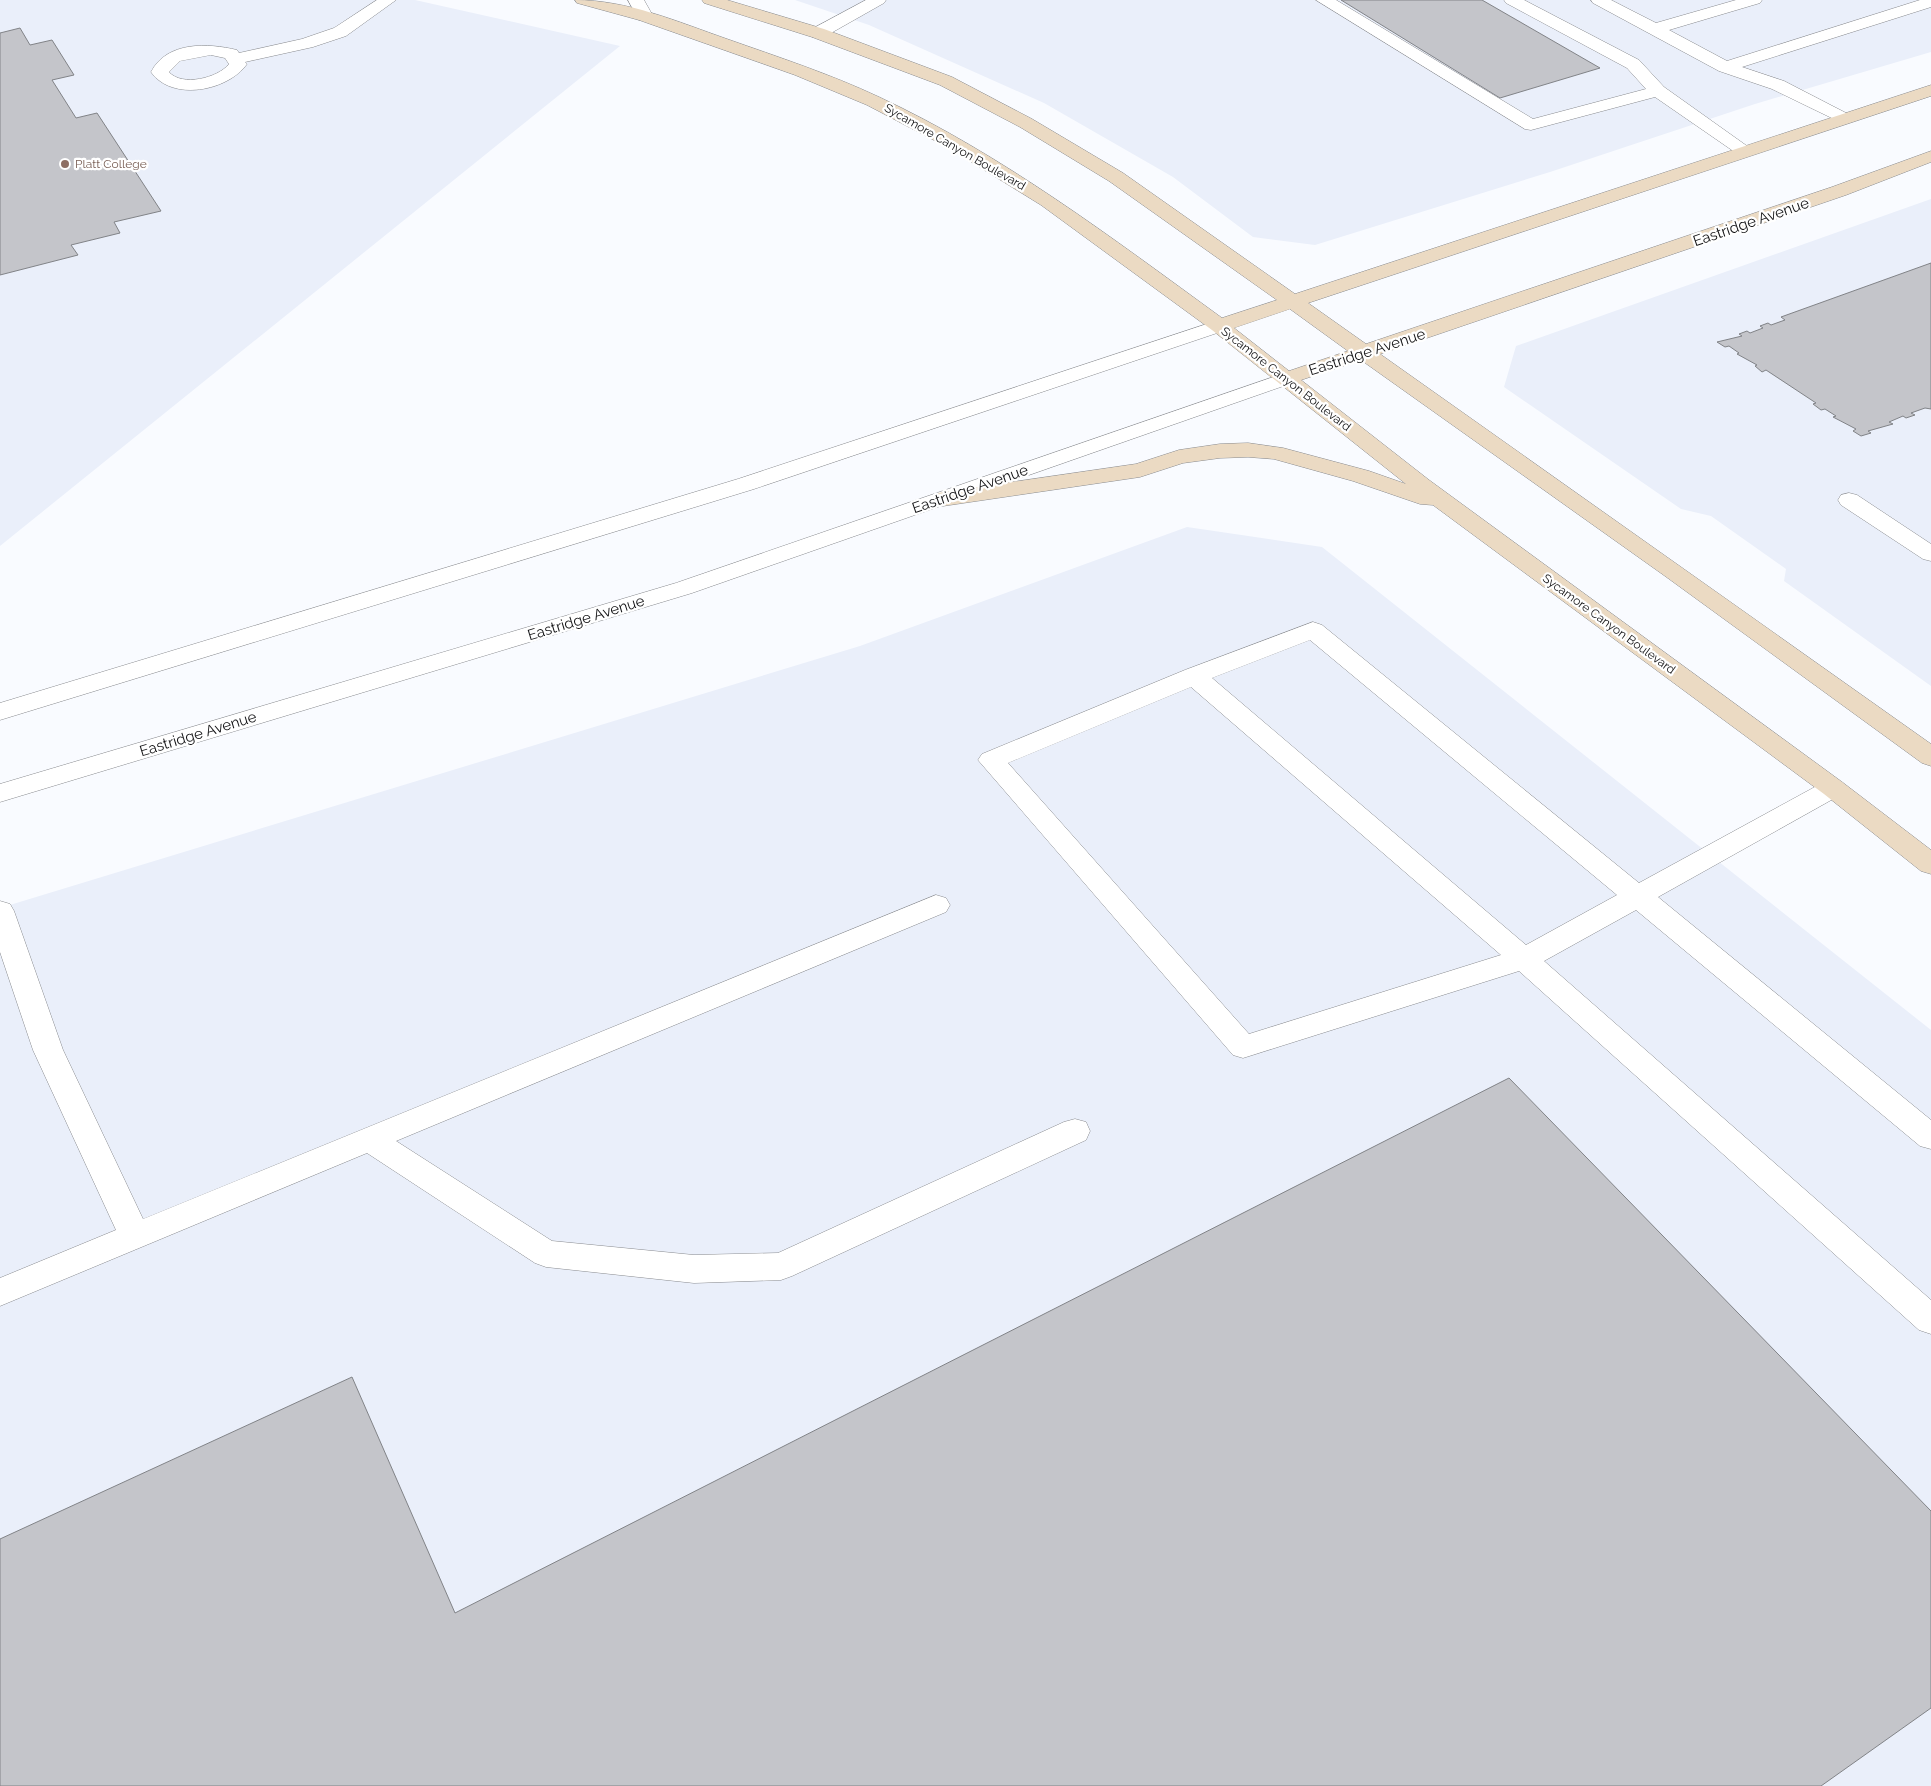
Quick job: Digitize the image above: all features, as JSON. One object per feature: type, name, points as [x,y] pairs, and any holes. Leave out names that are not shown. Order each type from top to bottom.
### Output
[{"type":"main road","name":"Sycamore Canyon Boulevard","points":[[583,0],[645,16],[801,71],[914,121],[1048,201],[1219,326],[1448,505],[1833,788],[1931,864]]},
{"type":"main road","points":[[710,0],[818,33],[946,81],[1026,123],[1116,177],[1673,570],[1931,757]]},
{"type":"main road","points":[[1219,326],[1931,90]]},
{"type":"main road","name":"Eastridge Avenue","points":[[1285,379],[1366,354],[1839,191],[1931,156]]},
{"type":"main road","points":[[943,499],[1140,470],[1179,457],[1220,451],[1248,450],[1275,453],[1361,476],[1448,505]]},
{"type":"street","points":[[237,58],[307,43],[340,32],[388,0]]},
{"type":"street","points":[[636,0],[645,16]]},
{"type":"street","points":[[818,33],[878,0]]},
{"type":"street","points":[[1324,0],[1531,126],[1658,91]]},
{"type":"street","points":[[1512,0],[1633,64],[1658,91],[1745,151]]},
{"type":"street","points":[[1599,0],[1725,67],[1778,84],[1842,118]]},
{"type":"street","points":[[1655,29],[1754,0]]},
{"type":"street","points":[[1725,67],[1931,2]]},
{"type":"street","points":[[0,712],[746,484],[1219,326]]},
{"type":"street","name":"Eastridge Avenue","points":[[0,793],[684,588],[1285,379]]},
{"type":"street","points":[[1849,500],[1931,554]]},
{"type":"street","points":[[1833,788],[1638,896],[1524,959],[1243,1047],[992,760],[1194,676],[1313,630],[1638,896],[1931,1137]]},
{"type":"street","points":[[1194,676],[1524,959],[1931,1320]]},
{"type":"street","points":[[0,1292],[936,905]]},
{"type":"street","points":[[0,911],[48,1050],[134,1236]]},
{"type":"street","points":[[370,1140],[546,1254],[694,1269],[781,1266],[1075,1131]]},
{"type":"shaded area","points":[[0,0],[415,0],[620,46],[0,546]]},
{"type":"shaded area","points":[[795,0],[1931,0],[1931,52],[1755,104],[1550,172],[1315,245],[1253,237],[1173,177],[1044,103],[869,25]]},
{"type":"shaded area","points":[[1931,199],[1931,686],[1784,581],[1786,569],[1711,516],[1681,509],[1504,387],[1516,346]]},
{"type":"shaded area","points":[[1187,527],[1322,547],[1931,1030],[1931,1786],[0,1786],[0,908],[860,646]]},
{"type":"building","points":[[1341,0],[1482,0],[1600,68],[1500,98]]},
{"type":"building","name":"Platt College","points":[[20,28],[30,45],[52,40],[74,75],[52,80],[76,118],[97,113],[161,211],[114,222],[120,233],[71,245],[78,255],[0,275],[0,33]]},
{"type":"building","points":[[1931,263],[1931,409],[1925,408],[1911,413],[1915,415],[1906,418],[1903,416],[1889,422],[1893,424],[1868,431],[1871,433],[1861,436],[1853,431],[1856,429],[1833,417],[1836,416],[1825,409],[1821,410],[1813,404],[1816,403],[1766,370],[1762,372],[1755,366],[1757,365],[1737,354],[1739,353],[1729,346],[1725,347],[1717,342],[1742,336],[1739,334],[1747,331],[1750,333],[1763,328],[1760,326],[1768,323],[1771,325],[1785,320],[1781,317]]},
{"type":"building","points":[[1509,1078],[1931,1511],[1931,1708],[1821,1786],[0,1786],[0,1539],[352,1377],[455,1613]]},
{"type":"place","name":"Platt College","points":[[65,164]]}]
